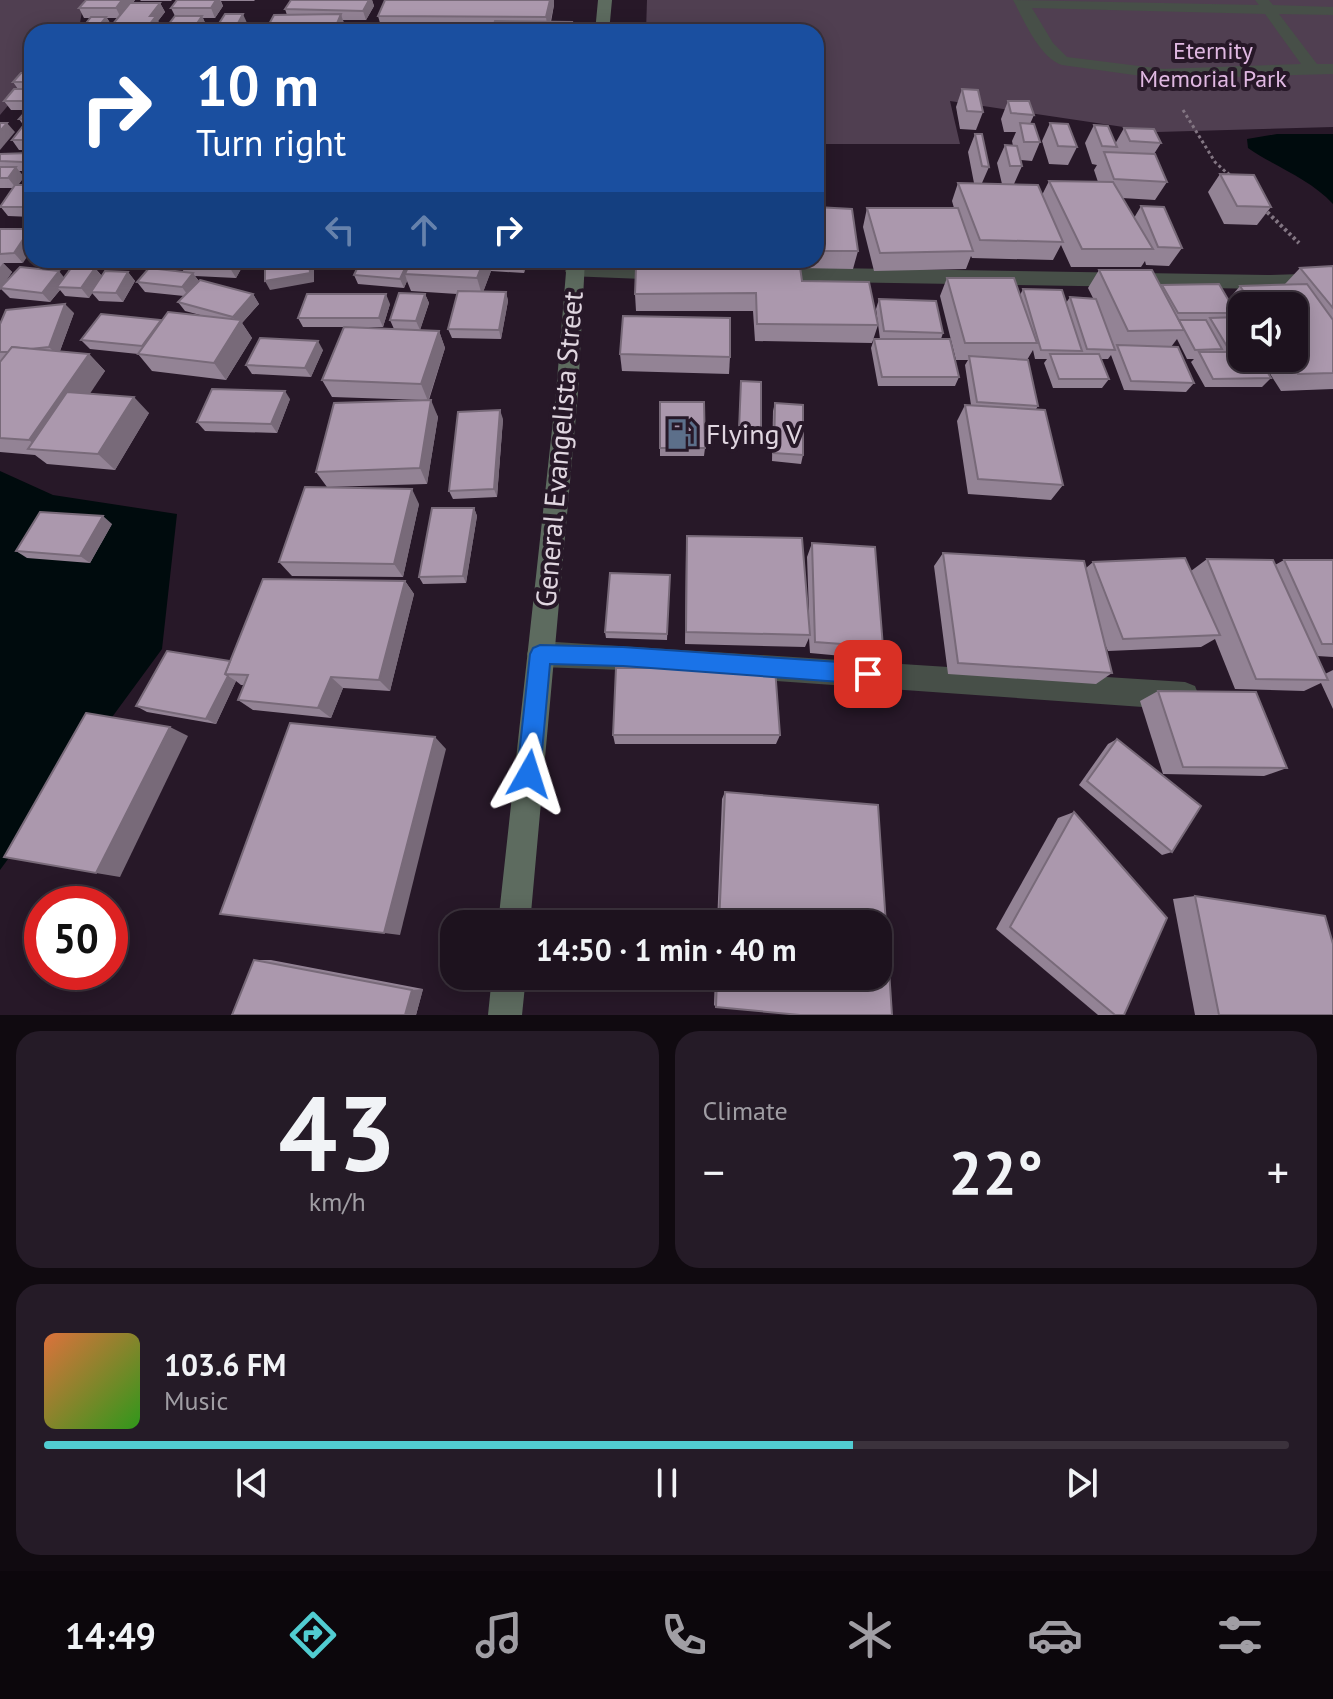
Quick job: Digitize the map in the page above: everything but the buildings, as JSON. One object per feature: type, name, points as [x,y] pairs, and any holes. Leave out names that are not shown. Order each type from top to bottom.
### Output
[{"type":"main road","points":[[603,24],[605,0]]},
{"type":"main road","name":"General Evangelista Street","points":[[515,910],[567,393],[575,268]]},
{"type":"main road","points":[[505,1015],[508,990]]},
{"type":"street","points":[[1021,2],[1265,5],[1333,11]]},
{"type":"street","points":[[1021,2],[1047,45],[1062,61],[1163,74],[1333,69]]},
{"type":"street","points":[[1265,5],[1312,68]]},
{"type":"street","points":[[606,268],[685,273]]},
{"type":"street","points":[[748,274],[1268,282],[1333,280]]},
{"type":"street","points":[[540,654],[1204,697]]},
{"type":"path","points":[[1163,74],[1199,139],[1215,162],[1238,184]]},
{"type":"path","points":[[1261,206],[1307,250]]},
{"type":"green space","points":[[0,0],[84,0],[79,24],[24,24],[24,86],[0,115]]},
{"type":"green space","name":"Eternity Memorial Park","points":[[647,0],[1333,0],[1333,127],[1157,132],[950,101],[960,144],[824,144],[824,24],[646,24]]},
{"type":"shaded area","points":[[1277,134],[1333,134],[1333,204],[1303,180],[1248,148],[1247,139]]},
{"type":"shaded area","points":[[0,471],[53,495],[177,514],[162,649],[0,870]]},
{"type":"place","name":"Flying V","points":[[682,434]]},
{"type":"route","points":[[529,774],[540,654],[868,674]]}]
